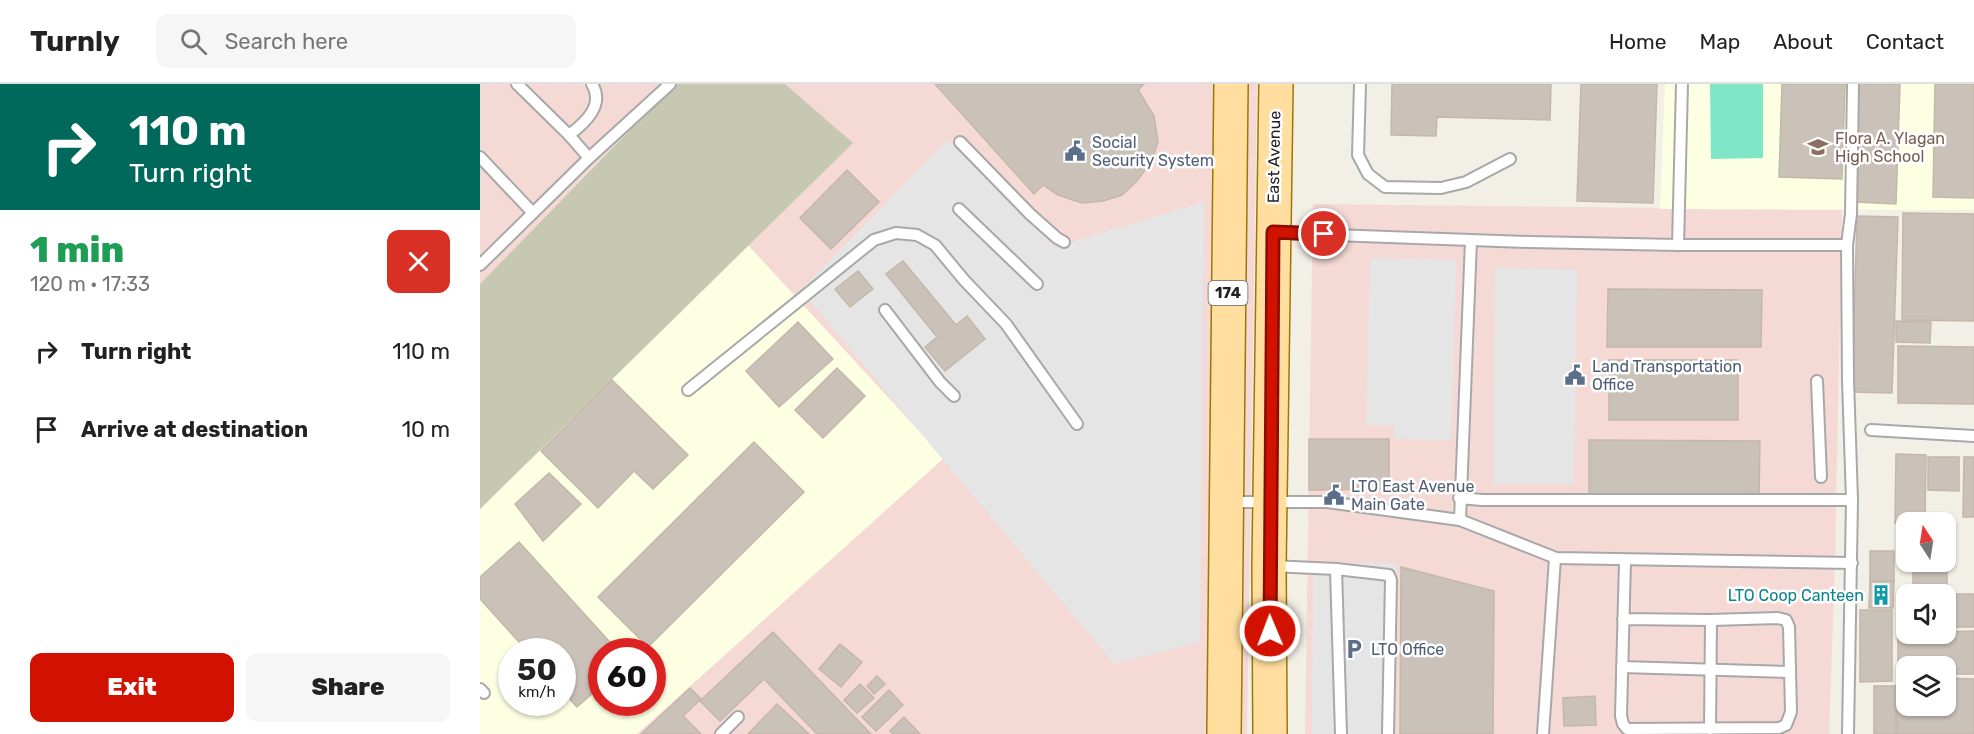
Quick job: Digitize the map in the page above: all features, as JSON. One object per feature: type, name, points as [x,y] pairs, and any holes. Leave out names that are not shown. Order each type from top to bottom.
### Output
[{"type":"main road","name":"174","points":[[1224,734],[1222,490],[1225,196],[1231,84]]},
{"type":"main road","name":"East Avenue","points":[[1270,734],[1269,566],[1276,84]]},
{"type":"lane","points":[[517,84],[589,158]]},
{"type":"lane","points":[[569,135],[585,122],[597,102],[592,84]]},
{"type":"lane","points":[[480,265],[589,158],[670,84]]},
{"type":"lane","points":[[1360,84],[1358,155],[1368,174],[1385,187],[1440,188],[1466,182],[1510,159]]},
{"type":"lane","points":[[1678,245],[1682,84]]},
{"type":"lane","points":[[1848,734],[1852,500],[1847,245],[1851,214],[1853,84]]},
{"type":"lane","points":[[960,142],[1030,214],[1064,242]]},
{"type":"lane","points":[[480,157],[533,213]]},
{"type":"lane","points":[[960,209],[1037,284]]},
{"type":"lane","points":[[1273,232],[1678,245],[1847,245]]},
{"type":"lane","points":[[688,390],[874,240],[896,233],[917,235],[935,246],[1006,324],[1077,424]]},
{"type":"lane","points":[[1460,520],[1459,498],[1471,240]]},
{"type":"lane","points":[[885,310],[940,382],[954,396]]},
{"type":"lane","points":[[1817,381],[1821,477]]},
{"type":"lane","points":[[1871,430],[1974,436]]},
{"type":"lane","points":[[1222,490],[1270,501],[1327,502],[1460,520],[1555,558],[1625,561],[1852,563]]},
{"type":"lane","points":[[1459,498],[1482,500],[1852,500]]},
{"type":"lane","points":[[1543,734],[1555,558]]},
{"type":"lane","points":[[1623,619],[1778,618],[1786,620],[1789,627],[1791,712],[1786,725],[1779,728],[1628,729],[1623,724],[1621,716],[1623,619],[1625,561]]},
{"type":"lane","points":[[1269,566],[1336,569],[1389,575],[1391,580],[1388,734]]},
{"type":"lane","points":[[1336,569],[1341,734]]},
{"type":"lane","points":[[1710,729],[1711,620]]},
{"type":"lane","points":[[1622,667],[1789,672]]},
{"type":"lane","points":[[721,734],[738,717]]},
{"type":"shaded area","points":[[480,84],[1257,84],[1247,734],[480,734]]},
{"type":"shaded area","points":[[675,84],[785,84],[853,143],[480,509],[480,284]]},
{"type":"shaded area","name":"Flora A. Ylagan High School","points":[[1665,84],[1974,84],[1974,210],[1660,209]]},
{"type":"shaded area","points":[[948,139],[1055,247],[1204,202],[1200,642],[1114,664],[801,290]]},
{"type":"shaded area","name":"Land Transportation Office","points":[[1313,204],[1842,210],[1829,734],[1305,734]]},
{"type":"shaded area","points":[[748,245],[944,458],[666,708],[666,638],[588,638],[588,716],[657,716],[637,734],[480,734],[480,509]]},
{"type":"shaded area","points":[[1370,258],[1456,260],[1451,440],[1395,439],[1394,425],[1366,425]]},
{"type":"shaded area","points":[[1495,268],[1577,269],[1574,484],[1493,484]]},
{"type":"shaded area","name":"LTO Office","points":[[1313,563],[1397,563],[1395,734],[1312,734]]},
{"type":"green space","points":[[1710,84],[1763,84],[1763,158],[1711,159]]},
{"type":"building","name":"Social Security System","points":[[935,84],[1144,84],[1138,90],[1154,116],[1158,142],[1152,160],[1137,181],[1122,195],[1103,201],[1082,203],[1058,195],[1043,185],[1034,194]]},
{"type":"building","points":[[1392,84],[1551,84],[1550,120],[1437,117],[1436,136],[1391,135]]},
{"type":"building","points":[[1581,84],[1657,84],[1653,203],[1577,201]]},
{"type":"building","points":[[1782,84],[1845,84],[1842,179],[1779,177]]},
{"type":"building","points":[[1858,84],[1900,84],[1896,204],[1855,202]]},
{"type":"building","points":[[1935,84],[1974,84],[1974,198],[1933,197]]},
{"type":"building","points":[[847,170],[879,202],[831,249],[800,218]]},
{"type":"building","points":[[1903,213],[1974,214],[1974,321],[1902,320]]},
{"type":"building","points":[[1857,216],[1898,217],[1892,393],[1852,392]]},
{"type":"building","points":[[903,261],[956,325],[967,316],[985,339],[945,371],[925,347],[937,337],[886,274]]},
{"type":"building","points":[[858,271],[873,289],[850,307],[835,289]]},
{"type":"building","points":[[1608,289],[1762,290],[1761,347],[1607,347]]},
{"type":"building","points":[[1896,321],[1931,322],[1930,343],[1896,342]]},
{"type":"building","points":[[798,322],[833,359],[779,407],[746,371]]},
{"type":"building","points":[[1898,346],[1974,347],[1974,404],[1898,403]]},
{"type":"building","points":[[1609,360],[1738,360],[1738,420],[1609,420]]},
{"type":"building","points":[[837,368],[865,396],[823,438],[795,410]]},
{"type":"building","points":[[612,380],[688,455],[653,489],[634,471],[598,508],[541,451]]},
{"type":"building","points":[[1309,439],[1389,439],[1389,489],[1309,490]]},
{"type":"building","points":[[1589,440],[1760,441],[1759,498],[1589,497]]},
{"type":"building","points":[[754,442],[804,492],[657,638],[639,638],[598,597]]},
{"type":"building","points":[[1896,454],[1926,455],[1925,512],[1896,512],[1895,523]]},
{"type":"building","points":[[1928,457],[1959,457],[1959,491],[1928,490]]},
{"type":"building","points":[[1964,457],[1974,457],[1974,517],[1963,517]]},
{"type":"building","points":[[549,473],[581,504],[543,541],[515,504]]},
{"type":"building","points":[[519,542],[606,638],[588,638],[588,697],[577,707],[576,638],[515,638],[480,599],[480,577]]},
{"type":"building","points":[[1870,551],[1894,551],[1894,581],[1870,581]]},
{"type":"building","points":[[1401,567],[1494,591],[1493,734],[1400,734]]},
{"type":"building","points":[[1913,572],[1947,572],[1947,584],[1913,584]]},
{"type":"building","name":"LTO Coop Canteen","points":[[1870,581],[1894,581],[1893,608],[1869,608]]},
{"type":"building","points":[[1956,594],[1974,594],[1974,627],[1956,627]]},
{"type":"building","points":[[1860,610],[1892,610],[1892,681],[1860,682]]},
{"type":"building","points":[[1974,631],[1974,674],[1956,674],[1956,656],[1898,656],[1898,644],[1956,644],[1956,632]]},
{"type":"building","points":[[773,632],[871,734],[817,734],[764,679],[720,721],[700,701]]},
{"type":"building","points":[[840,644],[862,662],[841,687],[819,669]]},
{"type":"building","points":[[877,676],[885,684],[874,694],[867,686]]},
{"type":"building","points":[[1956,678],[1974,679],[1974,734],[1897,734],[1897,716],[1956,716]]},
{"type":"building","points":[[860,684],[874,698],[857,713],[844,700]]},
{"type":"building","points":[[1874,686],[1896,686],[1896,734],[1874,734]]},
{"type":"building","points":[[690,688],[701,699],[683,716],[701,734],[641,734],[660,716],[666,716],[666,711]]},
{"type":"building","points":[[889,690],[903,705],[876,731],[862,717]]},
{"type":"building","points":[[1595,696],[1596,725],[1564,726],[1563,698]]},
{"type":"building","points":[[777,704],[809,734],[748,734]]},
{"type":"building","points":[[904,717],[920,734],[893,734],[890,731]]},
{"type":"place","name":"Flora A. Ylagan High School","points":[[1818,147]]},
{"type":"place","name":"Social Security System","points":[[1075,151]]},
{"type":"place","name":"Land Transportation Office","points":[[1575,375]]},
{"type":"place","name":"LTO East Avenue Main Gate","points":[[1334,495]]},
{"type":"place","name":"LTO Coop Canteen","points":[[1881,595]]},
{"type":"place","name":"LTO Office","points":[[1354,649]]},
{"type":"route","points":[[1270,631],[1273,232],[1324,234]]}]
